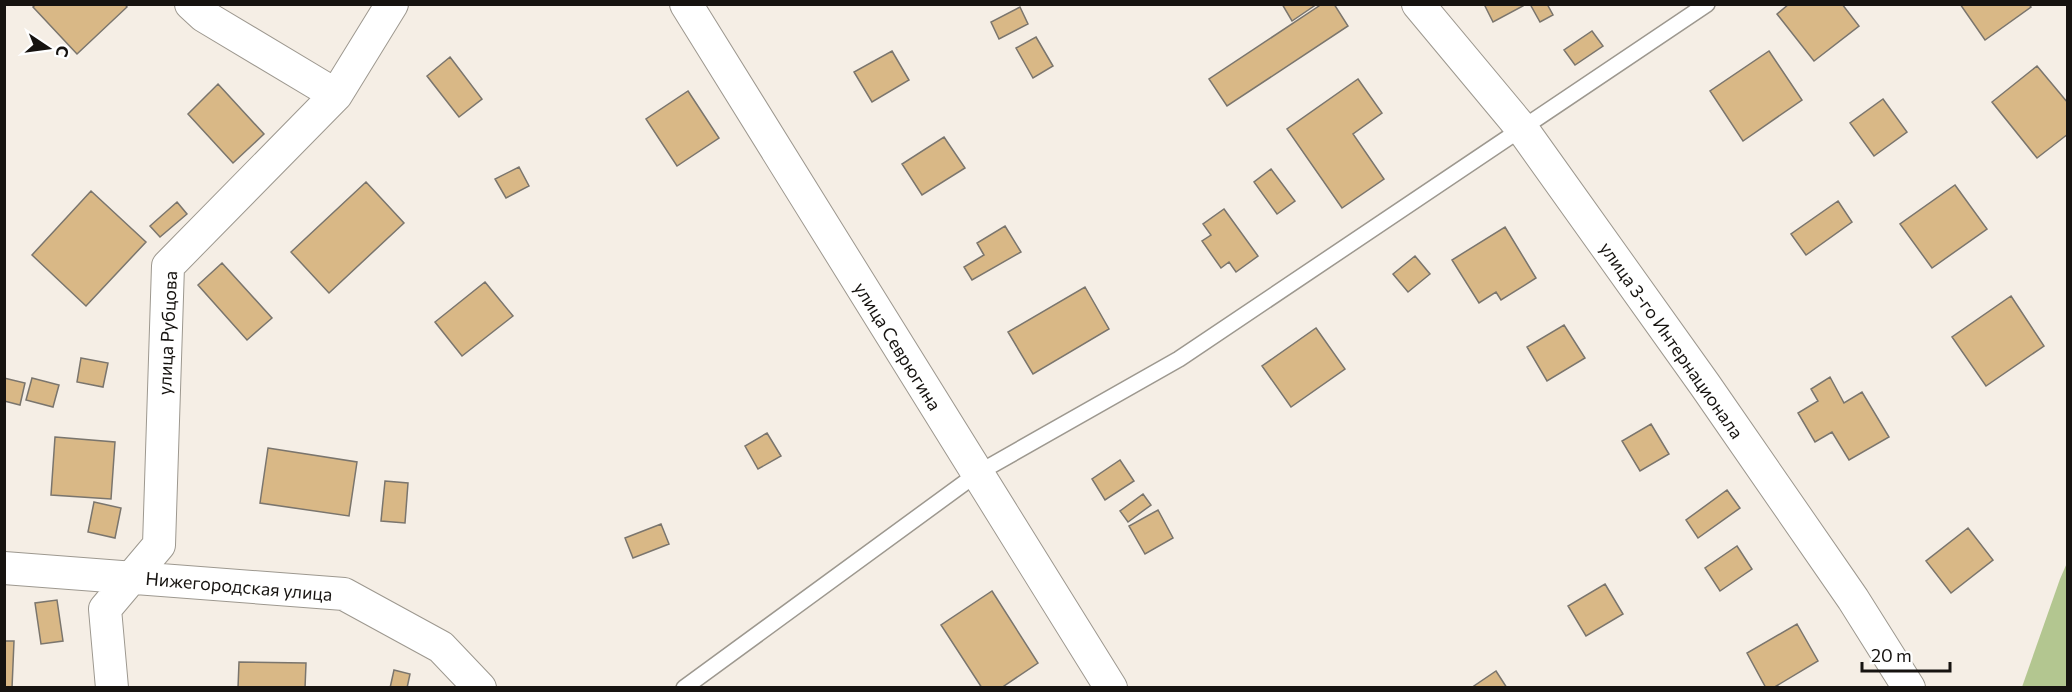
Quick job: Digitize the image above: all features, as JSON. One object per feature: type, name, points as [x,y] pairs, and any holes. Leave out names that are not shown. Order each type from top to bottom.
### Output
[{"type":"street","points":[[191,4],[204,16],[336,95]]},
{"type":"street","name":"улица Рубцова","points":[[112,687],[105,609],[159,545],[168,266],[336,95],[392,4]]},
{"type":"street","name":"улица Севрюгина","points":[[686,4],[1111,687]]},
{"type":"street","name":"улица 3-го Интернационала","points":[[1418,4],[1522,130],[1712,395],[1853,599],[1909,687]]},
{"type":"street","name":"Нижегородская улица","points":[[4,568],[345,594],[441,647],[480,687]]},
{"type":"lane","points":[[684,687],[978,473],[1179,359],[1707,4]]},
{"type":"green space","points":[[2067,563],[2067,687],[2022,687],[2060,579]]},
{"type":"building","points":[[36,4],[125,4],[127,7],[77,54],[33,7]]},
{"type":"building","points":[[1282,4],[1317,4],[1292,21]]},
{"type":"building","points":[[1322,4],[1334,4],[1348,26],[1227,106],[1209,79]]},
{"type":"building","points":[[1484,4],[1522,4],[1523,6],[1493,22]]},
{"type":"building","points":[[1530,4],[1547,4],[1553,15],[1540,22]]},
{"type":"building","points":[[1789,4],[1842,4],[1859,26],[1814,61],[1777,14]]},
{"type":"building","points":[[1960,4],[2029,4],[2031,7],[1985,40]]},
{"type":"building","points":[[1020,7],[1028,24],[999,39],[991,22]]},
{"type":"building","points":[[1592,31],[1603,46],[1575,65],[1564,50]]},
{"type":"building","points":[[1036,37],[1053,66],[1033,78],[1016,48]]},
{"type":"building","points":[[892,51],[909,80],[872,102],[854,72]]},
{"type":"building","points":[[1769,51],[1802,100],[1743,141],[1710,91]]},
{"type":"building","points":[[450,57],[482,99],[459,117],[427,76]]},
{"type":"building","points":[[2037,66],[2068,103],[2068,134],[2037,158],[1992,102]]},
{"type":"building","points":[[1358,79],[1382,113],[1353,134],[1384,179],[1342,208],[1287,129]]},
{"type":"building","points":[[218,84],[264,134],[233,163],[188,114]]},
{"type":"building","points":[[688,91],[719,138],[677,166],[646,119]]},
{"type":"building","points":[[1883,99],[1907,132],[1874,156],[1850,123]]},
{"type":"building","points":[[944,137],[965,168],[922,195],[902,164]]},
{"type":"building","points":[[519,167],[529,186],[506,198],[495,179]]},
{"type":"building","points":[[1271,169],[1295,201],[1277,214],[1254,182]]},
{"type":"building","points":[[366,182],[404,223],[329,293],[291,252]]},
{"type":"building","points":[[1955,185],[1987,229],[1932,268],[1900,224]]},
{"type":"building","points":[[91,191],[146,242],[86,306],[32,255]]},
{"type":"building","points":[[1838,201],[1852,222],[1806,255],[1791,234]]},
{"type":"building","points":[[177,202],[187,214],[160,237],[150,226]]},
{"type":"building","points":[[1224,209],[1258,256],[1236,272],[1229,262],[1221,268],[1202,241],[1211,235],[1203,224]]},
{"type":"building","points":[[1005,226],[1021,252],[972,280],[964,267],[984,255],[977,243]]},
{"type":"building","points":[[1505,227],[1536,278],[1501,300],[1496,292],[1479,303],[1452,260]]},
{"type":"building","points":[[1415,256],[1430,274],[1408,292],[1393,274]]},
{"type":"building","points":[[222,263],[272,318],[247,340],[198,285]]},
{"type":"building","points":[[485,282],[513,316],[462,356],[435,322]]},
{"type":"building","points":[[1085,287],[1109,329],[1033,374],[1008,332]]},
{"type":"building","points":[[2011,296],[2044,346],[1986,386],[1952,337]]},
{"type":"building","points":[[1564,325],[1585,358],[1547,381],[1527,347]]},
{"type":"building","points":[[1316,328],[1345,369],[1291,407],[1262,366]]},
{"type":"building","points":[[81,358],[108,363],[103,387],[77,382]]},
{"type":"building","points":[[1830,377],[1844,403],[1862,392],[1889,437],[1849,460],[1832,432],[1815,442],[1798,413],[1818,401],[1811,389]]},
{"type":"building","points":[[4,378],[25,383],[20,405],[4,401]]},
{"type":"building","points":[[32,378],[59,385],[53,407],[26,400]]},
{"type":"building","points":[[1651,424],[1669,454],[1640,471],[1622,441]]},
{"type":"building","points":[[767,433],[781,456],[758,469],[745,446]]},
{"type":"building","points":[[55,437],[115,442],[111,499],[51,495]]},
{"type":"building","points":[[268,448],[357,462],[349,516],[260,503]]},
{"type":"building","points":[[1120,460],[1134,481],[1105,500],[1092,479]]},
{"type":"building","points":[[385,481],[408,483],[405,523],[381,521]]},
{"type":"building","points":[[1727,490],[1740,508],[1698,538],[1686,520]]},
{"type":"building","points":[[1143,494],[1151,505],[1128,522],[1120,511]]},
{"type":"building","points":[[94,502],[121,508],[115,538],[88,532]]},
{"type":"building","points":[[1158,510],[1173,538],[1145,554],[1129,526]]},
{"type":"building","points":[[661,524],[669,544],[633,558],[625,538]]},
{"type":"building","points":[[1968,528],[1993,560],[1951,593],[1926,561]]},
{"type":"building","points":[[1737,546],[1752,569],[1720,591],[1705,568]]},
{"type":"building","points":[[1605,584],[1623,614],[1586,636],[1568,606]]},
{"type":"building","points":[[992,591],[1038,663],[1001,688],[982,688],[941,625]]},
{"type":"building","points":[[57,600],[63,641],[41,644],[35,603]]},
{"type":"building","points":[[1797,624],[1818,661],[1773,688],[1766,688],[1747,653]]},
{"type":"building","points":[[4,641],[14,641],[12,688],[4,688]]},
{"type":"building","points":[[239,662],[306,663],[305,688],[238,688]]},
{"type":"building","points":[[394,670],[410,674],[407,688],[390,688]]},
{"type":"building","points":[[1496,671],[1507,688],[1471,688]]}]
